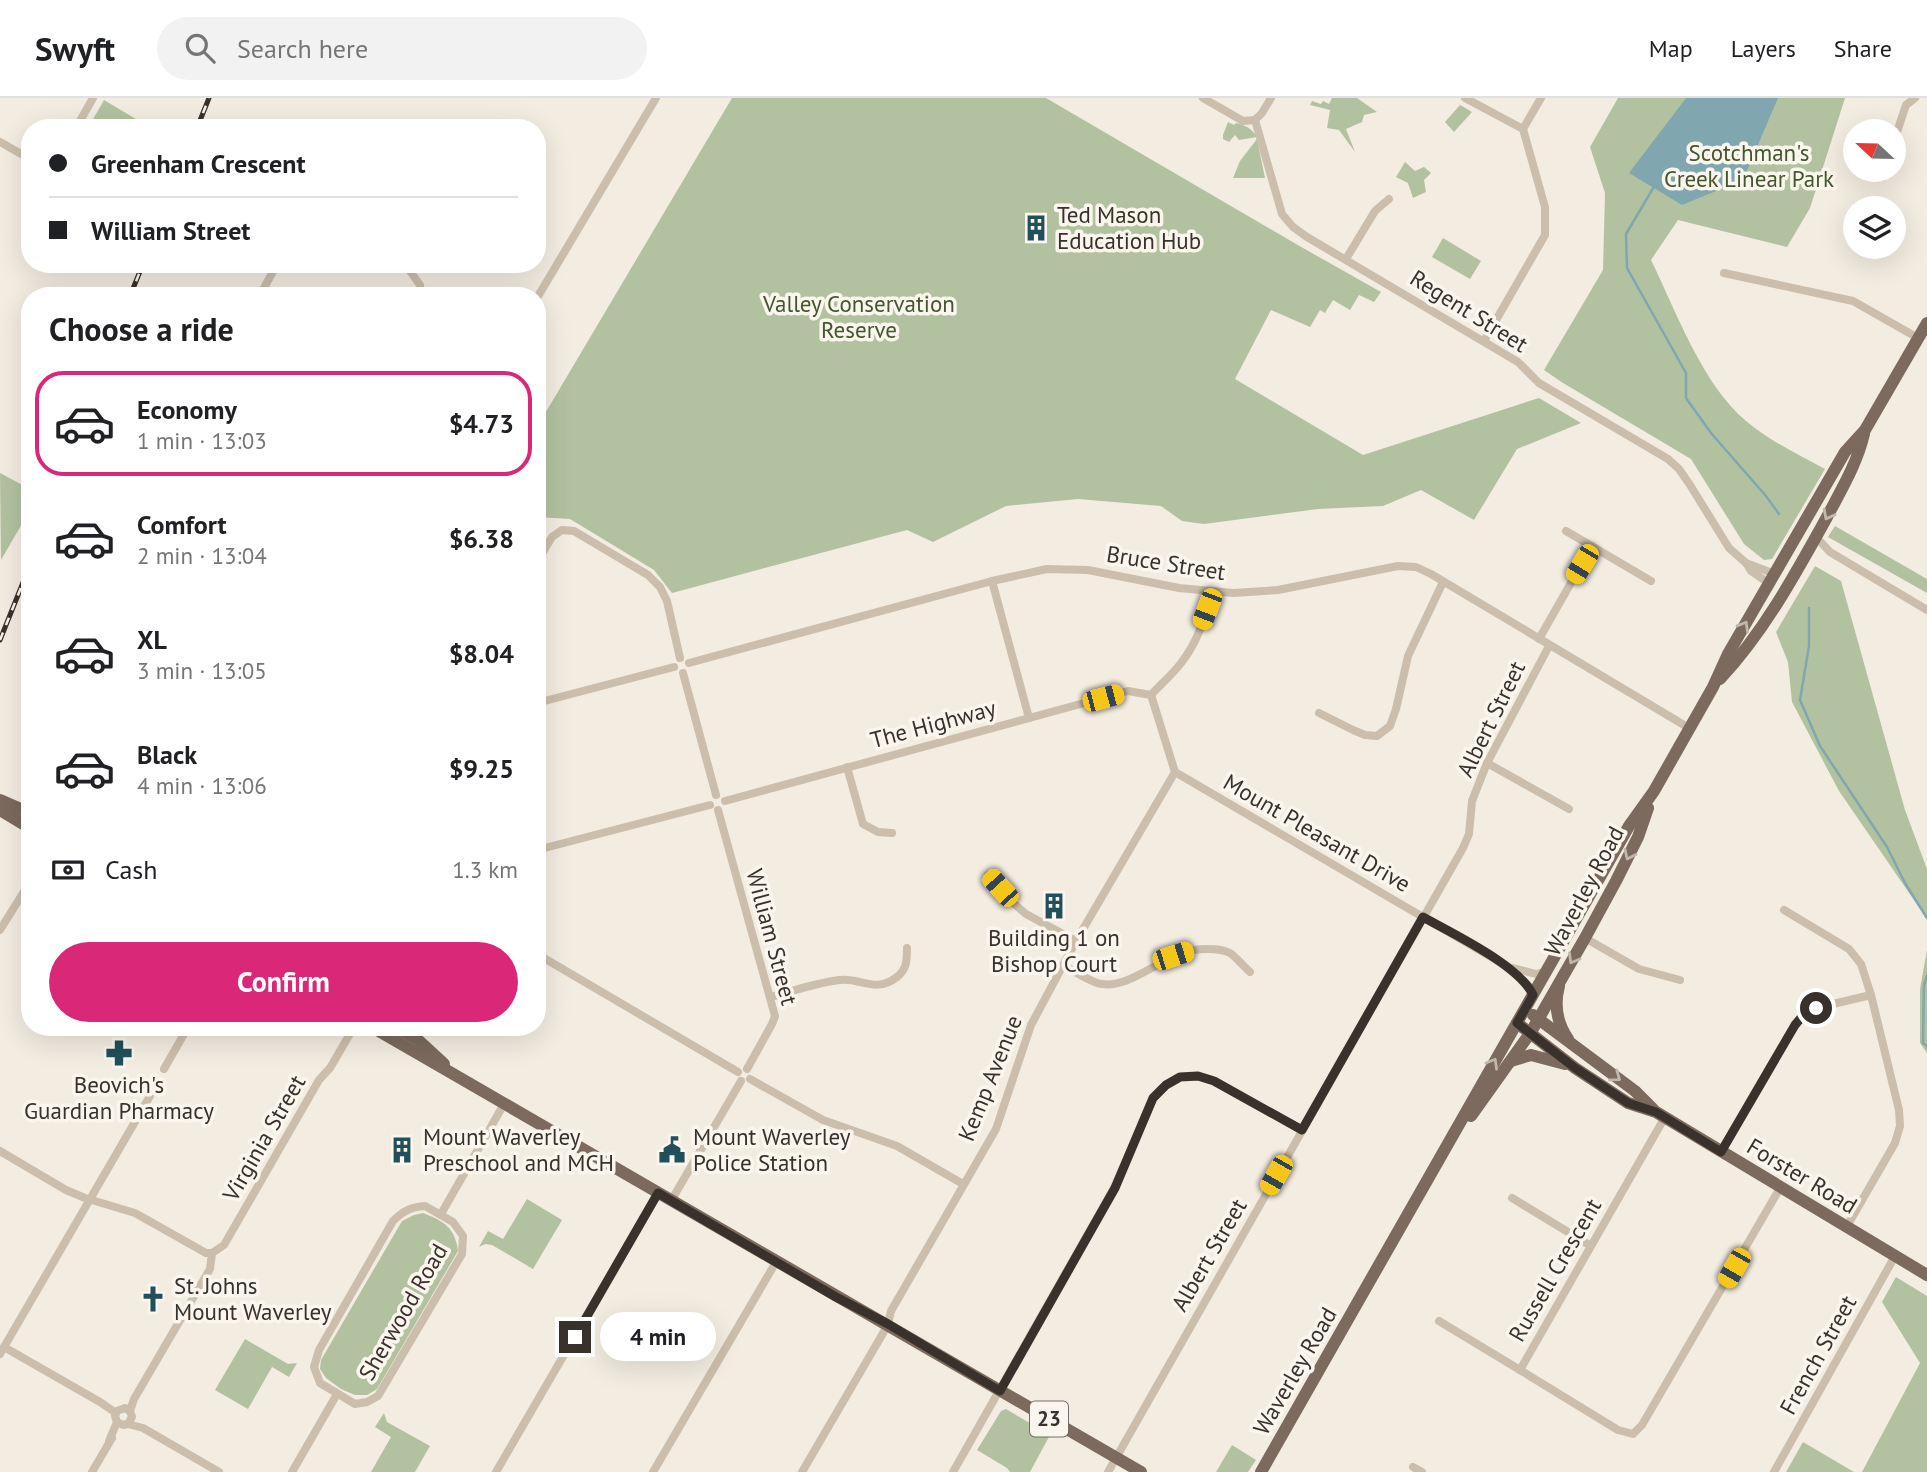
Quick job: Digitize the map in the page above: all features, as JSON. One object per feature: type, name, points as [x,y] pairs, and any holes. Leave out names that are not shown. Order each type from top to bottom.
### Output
[{"type":"main road","name":"Waverley Road","points":[[1261,1472],[1629,826],[1654,791],[1713,687],[1728,654],[1845,452],[1865,430],[1927,323]]},
{"type":"main road","name":"Waverley Road","points":[[1713,687],[1741,657],[1788,586],[1859,454],[1865,430]]},
{"type":"main road","points":[[1772,579],[1788,586]]},
{"type":"main road","name":"Waverley Road","points":[[1449,1145],[1531,1032],[1585,938],[1632,848],[1654,791]]},
{"type":"main road","points":[[0,800],[21,809]]},
{"type":"main road","points":[[0,810],[21,823]]},
{"type":"main road","points":[[1570,930],[1585,938]]},
{"type":"main road","points":[[1560,980],[1556,995],[1558,1018],[1572,1045]]},
{"type":"main road","name":"Forster Road","points":[[1525,1009],[1635,1091],[1661,1115],[1927,1275]]},
{"type":"main road","name":"Forster Road","points":[[1517,1023],[1575,1068],[1628,1103],[1661,1115]]},
{"type":"main road","name":"23","points":[[393,1036],[414,1045]]},
{"type":"main road","name":"23","points":[[405,1036],[460,1078],[1141,1472]]},
{"type":"main road","points":[[1511,1060],[1531,1055],[1575,1068]]},
{"type":"main road","points":[[1267,1472],[1270,1456]]},
{"type":"street","points":[[81,119],[93,98]]},
{"type":"street","points":[[544,287],[656,98]]},
{"type":"street","points":[[1203,98],[1243,121],[1255,120],[1271,98]]},
{"type":"street","points":[[1465,98],[1523,129]]},
{"type":"street","points":[[1484,341],[1545,235],[1545,207],[1523,129],[1541,98]]},
{"type":"street","points":[[1901,119],[1906,105],[1915,98]]},
{"type":"street","name":"Regent Street","points":[[1255,120],[1282,214],[1293,227],[1518,362],[1539,383],[1668,460],[1690,485],[1729,548],[1751,571],[1772,579]]},
{"type":"street","points":[[0,142],[21,154]]},
{"type":"street","points":[[1346,259],[1375,211],[1389,199]]},
{"type":"street","points":[[411,273],[420,285]]},
{"type":"street","points":[[1724,273],[1853,301],[1918,338]]},
{"type":"street","points":[[546,547],[552,537],[562,530],[573,531],[648,575],[660,587],[667,601],[680,658]]},
{"type":"street","points":[[1566,531],[1651,581]]},
{"type":"street","points":[[1816,537],[1830,552],[1927,610]]},
{"type":"street","points":[[1539,639],[1592,547]]},
{"type":"street","points":[[1809,550],[1830,552]]},
{"type":"street","name":"Bruce Street","points":[[689,663],[992,581],[1047,569],[1088,570],[1179,589],[1233,593],[1278,590],[1398,566],[1416,568],[1443,582],[1689,728]]},
{"type":"street","points":[[992,581],[1029,718]]},
{"type":"street","points":[[1319,713],[1365,735],[1377,736],[1390,726],[1408,656],[1443,582]]},
{"type":"street","points":[[1175,772],[1151,695],[1182,662],[1195,640],[1207,609],[1210,592]]},
{"type":"street","name":"Albert Street","points":[[1108,1472],[1469,834],[1472,801],[1488,763],[1549,646]]},
{"type":"street","points":[[680,658],[689,663],[689,668],[683,673]]},
{"type":"street","points":[[674,667],[680,658]]},
{"type":"street","points":[[674,667],[683,673]]},
{"type":"street","points":[[546,701],[674,667]]},
{"type":"street","points":[[683,673],[716,795]]},
{"type":"street","name":"The Highway","points":[[725,802],[1128,691],[1151,695]]},
{"type":"street","points":[[1488,763],[1569,809]]},
{"type":"street","points":[[847,767],[863,824],[878,832],[892,833]]},
{"type":"street","name":"Mount Pleasant Drive","points":[[1175,772],[1510,968],[1533,995]]},
{"type":"street","name":"Kemp Avenue","points":[[802,1472],[996,1129],[1031,1025],[1076,941],[1175,772]]},
{"type":"street","points":[[546,848],[724,807],[725,802],[721,796],[716,795]]},
{"type":"street","points":[[714,808],[710,799],[716,795]]},
{"type":"street","name":"William Street","points":[[714,808],[775,1016],[747,1069]]},
{"type":"street","points":[[988,875],[1026,914],[1076,941]]},
{"type":"street","points":[[0,930],[21,896]]},
{"type":"street","points":[[1784,910],[1849,949],[1861,964],[1899,1110],[1900,1126],[1895,1143],[1846,1228]]},
{"type":"street","points":[[1585,938],[1639,969],[1680,981]]},
{"type":"street","points":[[770,997],[842,979],[879,986],[892,981],[904,971],[908,961],[907,948]]},
{"type":"street","points":[[1063,965],[1100,984],[1117,983],[1173,956],[1203,948],[1229,953],[1250,972]]},
{"type":"street","points":[[546,959],[738,1072]]},
{"type":"street","name":"Mount Pleasant Drive","points":[[1510,968],[1536,974],[1547,971]]},
{"type":"street","points":[[1721,1152],[1795,1025],[1805,1013],[1871,995]]},
{"type":"street","points":[[164,1069],[183,1036]]},
{"type":"street","name":"Virginia Street","points":[[209,1253],[224,1245],[319,1080],[330,1068],[349,1036]]},
{"type":"street","points":[[738,1072],[741,1068],[747,1069],[751,1074],[750,1079]]},
{"type":"street","points":[[738,1072],[741,1081]]},
{"type":"street","points":[[953,1472],[1115,1188],[1153,1098],[1166,1085],[1180,1077],[1198,1076],[1214,1081],[1302,1130]]},
{"type":"street","points":[[741,1081],[750,1079]]},
{"type":"street","points":[[750,1079],[823,1120],[897,1146],[963,1184]]},
{"type":"street","points":[[671,1201],[741,1081]]},
{"type":"street","points":[[150,1096],[87,1200],[2,1351],[100,1402],[219,1472]]},
{"type":"street","name":"Sherwood Road","points":[[441,1214],[504,1104]]},
{"type":"street","name":"Russell Crescent","points":[[1661,1115],[1591,1246],[1520,1370],[1619,1430],[1633,1434],[1642,1425],[1780,1188]]},
{"type":"street","points":[[0,1151],[66,1190],[87,1200],[135,1213],[209,1253],[210,1269],[92,1472]]},
{"type":"street","points":[[496,1472],[658,1193]]},
{"type":"street","points":[[1512,1198],[1591,1246]]},
{"type":"street","name":"Sherwood Road","points":[[425,1206],[441,1214],[453,1222],[463,1236],[463,1254],[378,1396],[355,1404],[320,1382],[314,1367],[319,1350],[393,1221],[402,1212],[413,1207],[425,1206]]},
{"type":"street","name":"French Street","points":[[1774,1472],[1895,1256]]},
{"type":"street","points":[[653,1472],[776,1262]]},
{"type":"street","points":[[1440,1321],[1520,1370]]},
{"type":"street","name":"Sherwood Road","points":[[292,1472],[337,1394]]},
{"type":"street","points":[[1413,1467],[1422,1472]]},
{"type":"green space","name":"Valley Conservation Reserve","points":[[732,98],[1046,98],[1381,292],[1374,302],[1359,295],[1350,310],[1333,300],[1325,313],[1320,310],[1310,327],[1271,310],[1235,379],[1363,455],[1539,398],[1581,423],[1517,449],[1474,520],[1421,490],[1383,506],[1318,509],[1204,524],[1182,521],[1161,506],[1078,499],[1006,506],[933,542],[907,530],[672,593],[654,570],[570,519],[546,518],[546,412]]},
{"type":"green space","points":[[1332,98],[1357,98],[1377,112],[1364,115],[1362,122],[1346,129],[1355,152],[1339,130],[1327,128],[1330,110],[1310,105],[1312,101],[1329,104]]},
{"type":"green space","name":"Scotchman's Creek Linear Park","points":[[1618,98],[1845,98],[1810,208],[1787,247],[1678,220],[1651,260],[1691,346],[1730,406],[1765,435],[1825,469],[1772,559],[1764,560],[1744,544],[1691,459],[1544,370],[1603,270],[1605,193],[1590,147]]},
{"type":"green space","points":[[104,100],[136,119],[93,119]]},
{"type":"green space","points":[[1460,105],[1472,112],[1454,132],[1445,122]]},
{"type":"green space","points":[[1228,122],[1246,126],[1257,137],[1239,140],[1235,135],[1229,142],[1223,139]]},
{"type":"green space","points":[[1257,139],[1265,178],[1233,178],[1240,161]]},
{"type":"green space","points":[[1405,162],[1415,171],[1424,167],[1431,173],[1424,180],[1426,192],[1413,198],[1408,183],[1396,177]]},
{"type":"green space","points":[[1443,238],[1481,261],[1470,279],[1432,257]]},
{"type":"green space","points":[[0,473],[21,484],[21,526],[1,560]]},
{"type":"green space","points":[[1835,526],[1927,579],[1927,593],[1828,537]]},
{"type":"green space","points":[[1815,566],[1841,581],[1905,810],[1927,869],[1927,919],[1839,791],[1792,702],[1788,662],[1776,632]]},
{"type":"green space","points":[[1927,950],[1927,1053],[1920,1043],[1920,989]]},
{"type":"green space","points":[[527,1199],[562,1220],[533,1269],[492,1245],[479,1247],[488,1231],[503,1239]]},
{"type":"green space","points":[[423,1213],[447,1226],[454,1236],[458,1251],[377,1389],[367,1395],[355,1395],[326,1378],[320,1369],[321,1360],[402,1221]]},
{"type":"green space","points":[[1896,1277],[1927,1296],[1927,1472],[1862,1472],[1920,1363],[1882,1302]]},
{"type":"green space","points":[[245,1339],[288,1364],[297,1363],[289,1377],[272,1367],[248,1409],[215,1390]]},
{"type":"green space","points":[[1006,1409],[1050,1435],[1030,1472],[1010,1472],[977,1450],[1001,1411]]},
{"type":"green space","points":[[384,1413],[387,1422],[430,1446],[415,1472],[371,1472],[391,1437],[375,1427]]},
{"type":"green space","points":[[1803,1442],[1854,1472],[1786,1472]]},
{"type":"green space","points":[[1232,1445],[1256,1460],[1248,1472],[1216,1472]]},
{"type":"water","points":[[1686,98],[1778,98],[1743,180],[1682,205],[1629,173]]},
{"type":"waterway","points":[[1655,185],[1626,234],[1627,268],[1686,373],[1686,398],[1711,433],[1779,514]]},
{"type":"waterway","points":[[1809,608],[1809,646],[1800,700],[1820,746],[1887,847],[1927,918]]},
{"type":"waterway","points":[[1927,976],[1924,985],[1923,1043],[1927,1046]]},
{"type":"railway","points":[[201,119],[209,98]]},
{"type":"railway","points":[[134,287],[139,273]]},
{"type":"railway","points":[[0,640],[21,588]]},
{"type":"place","name":"Ted Mason Education Hub","points":[[1036,228]]},
{"type":"place","name":"Building 1 on Bishop Court","points":[[1054,906]]},
{"type":"place","name":"Beovich's Guardian Pharmacy","points":[[119,1053]]},
{"type":"place","name":"Mount Waverley Preschool and MCH","points":[[402,1150]]},
{"type":"place","name":"Mount Waverley Police Station","points":[[672,1150]]},
{"type":"place","name":"St. Johns Mount Waverley","points":[[153,1299]]},
{"type":"route","points":[[575,1337],[658,1193],[1000,1391],[1115,1188],[1153,1098],[1166,1085],[1180,1077],[1198,1076],[1214,1081],[1302,1130],[1423,917],[1510,968],[1528,986],[1533,995],[1517,1023],[1575,1068],[1628,1103],[1656,1112],[1721,1152],[1795,1025],[1805,1013],[1816,1008]]}]
